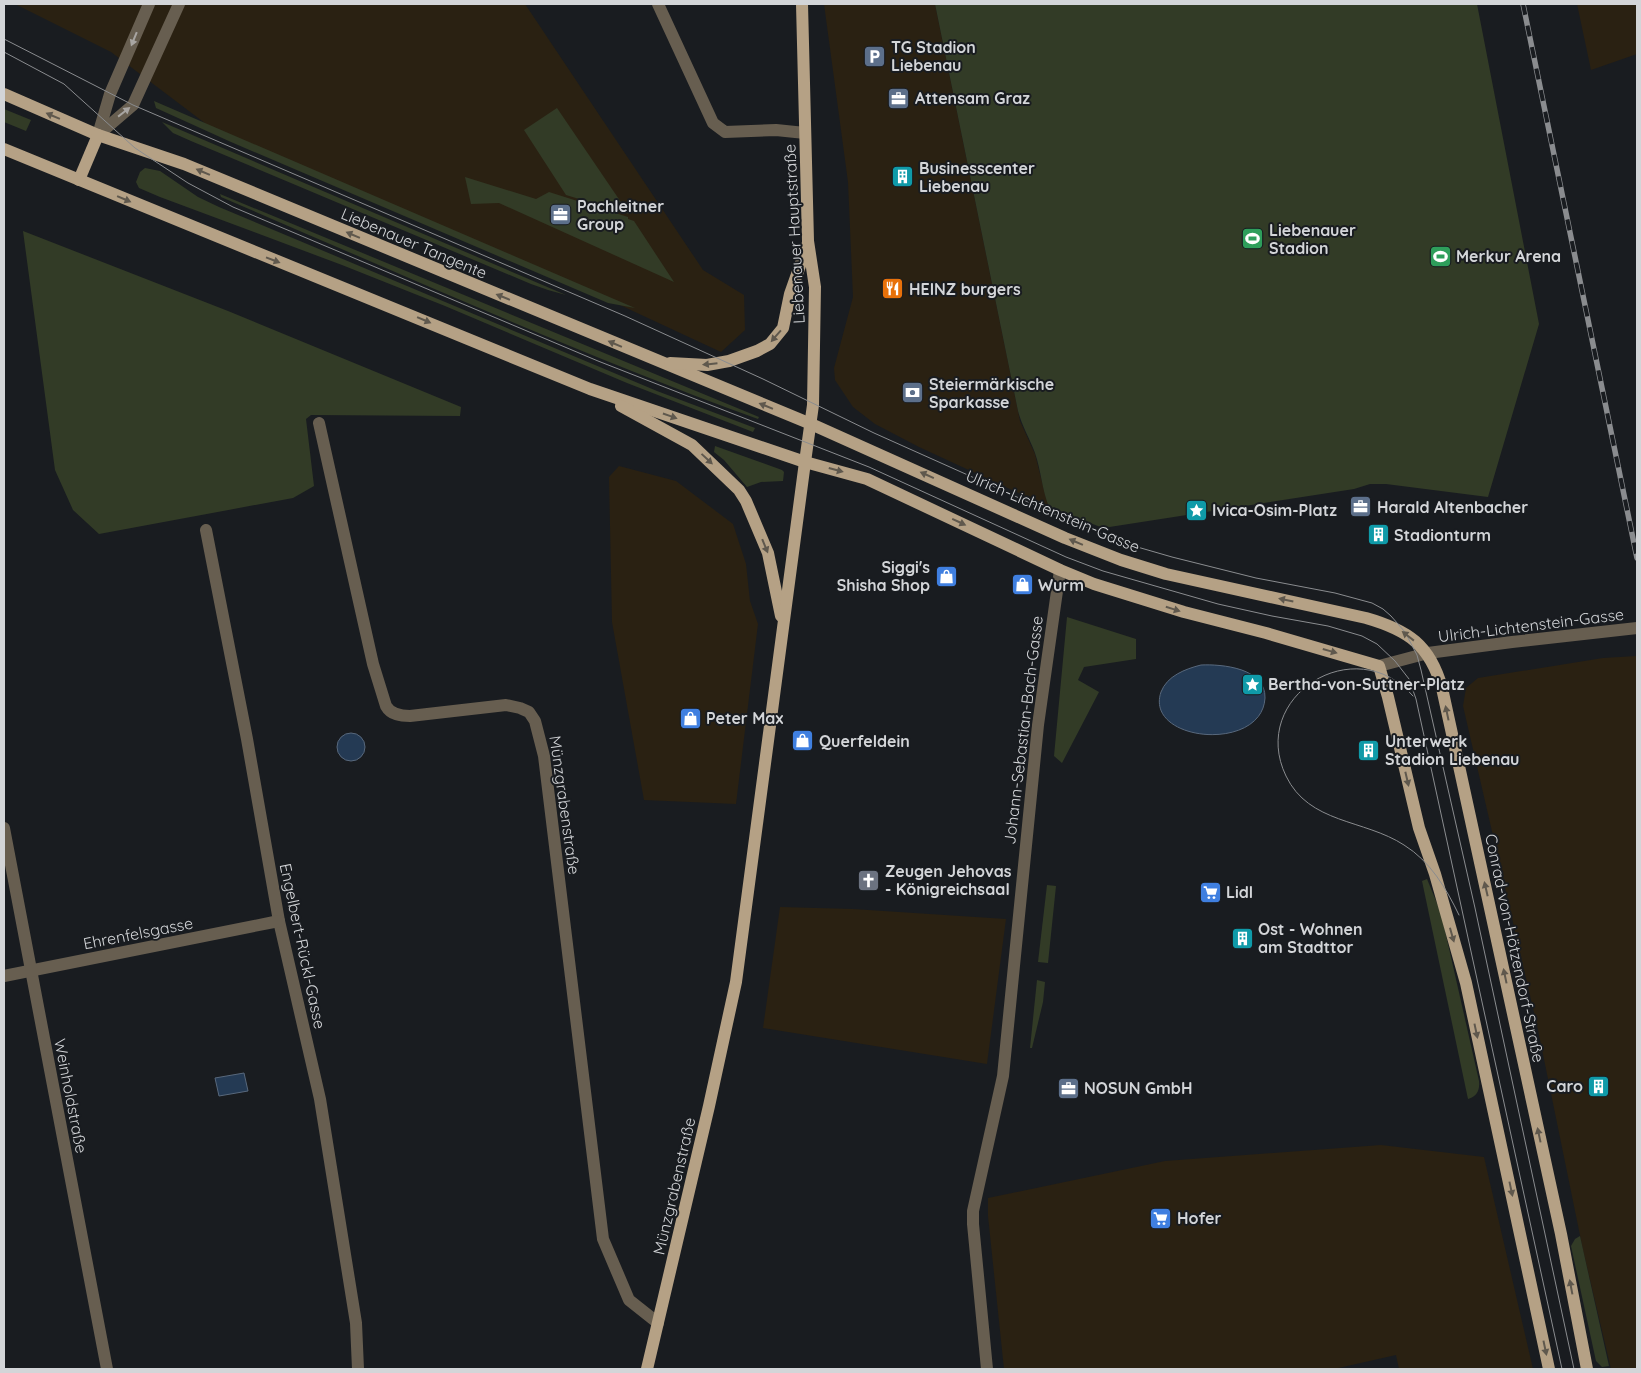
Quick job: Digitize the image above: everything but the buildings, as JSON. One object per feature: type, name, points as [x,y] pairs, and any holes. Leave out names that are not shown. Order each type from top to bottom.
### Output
[{"type":"main road","name":"Liebenauer Hauptstraße","points":[[802,4],[808,242],[815,286],[815,368],[811,424],[804,462]]},
{"type":"main road","name":"Liebenauer Tangente","points":[[4,94],[98,135],[184,164],[811,424]]},
{"type":"main road","points":[[79,180],[98,135]]},
{"type":"main road","points":[[4,149],[359,293],[590,390],[804,462],[867,478],[1060,570],[1094,584],[1184,612],[1266,633],[1379,666],[1419,828],[1435,874],[1466,983],[1549,1369]]},
{"type":"main road","points":[[660,362],[707,365],[738,358],[770,344],[783,328],[790,294],[808,242]]},
{"type":"main road","points":[[590,390],[692,445],[739,490],[746,501],[768,553],[784,626]]},
{"type":"main road","name":"Ulrich-Lichtenstein-Gasse","points":[[811,424],[1066,538],[1121,560],[1166,574],[1332,609],[1384,623],[1405,632],[1428,653]]},
{"type":"main road","name":"Münzgrabenstraße","points":[[647,1369],[736,982],[804,462]]},
{"type":"main road","name":"Conrad-von-Hötzendorf-Straße","points":[[1428,653],[1437,670],[1442,688],[1561,1234],[1587,1369]]},
{"type":"street","points":[[98,135],[110,94],[149,4]]},
{"type":"street","points":[[98,135],[133,105],[179,4]]},
{"type":"street","points":[[658,4],[718,128],[725,132],[776,130],[805,133]]},
{"type":"street","name":"Münzgrabenstraße","points":[[319,424],[372,664],[389,711],[410,716],[506,705],[529,712],[535,721],[544,756],[603,1239],[629,1300],[658,1324]]},
{"type":"street","name":"Engelbert-Rückl-Gasse","points":[[206,530],[248,739],[279,921],[320,1099],[356,1323],[358,1369]]},
{"type":"street","name":"Johann-Sebastian-Bach-Gasse","points":[[987,1369],[973,1211],[1003,1076],[1037,734],[1060,570]]},
{"type":"street","name":"Ulrich-Lichtenstein-Gasse","points":[[1379,666],[1428,653],[1637,628]]},
{"type":"street","name":"Weinholdstraße","points":[[4,828],[107,1369]]},
{"type":"street","name":"Ehrenfelsgasse","points":[[4,976],[279,921]]},
{"type":"shaded area","points":[[15,4],[525,4],[703,270],[744,295],[745,330],[721,352],[592,292],[214,130],[111,52]]},
{"type":"shaded area","name":"Businesscenter Liebenau","points":[[824,4],[935,4],[1020,421],[1035,454],[1049,507],[919,447],[875,424],[853,407],[835,380],[834,368],[853,297],[848,182]]},
{"type":"shaded area","points":[[1577,4],[1637,4],[1637,54],[1591,70]]},
{"type":"shaded area","points":[[619,466],[676,481],[733,524],[746,564],[750,601],[758,624],[736,804],[644,800],[612,622],[609,477]]},
{"type":"shaded area","name":"Caro","points":[[1637,656],[1637,1369],[1611,1369],[1583,1250],[1538,1030],[1463,706],[1466,688],[1478,678],[1603,658]]},
{"type":"shaded area","points":[[780,907],[853,909],[1006,919],[987,1064],[763,1028]]},
{"type":"shaded area","points":[[1381,1145],[1484,1157],[1533,1369],[1399,1369],[1396,1355],[1334,1369],[1004,1369],[988,1216],[988,1198],[1165,1161]]},
{"type":"green space","name":"Liebenauer Stadion","points":[[935,4],[1477,4],[1539,324],[1488,497],[1386,484],[1370,484],[1354,489],[1103,528],[1049,507],[1035,453],[1018,411]]},
{"type":"green space","points":[[154,101],[635,308],[608,303],[231,142],[156,108]]},
{"type":"green space","points":[[557,108],[629,214],[566,195],[524,130]]},
{"type":"green space","points":[[4,109],[31,120],[26,131],[4,122]]},
{"type":"green space","points":[[162,122],[566,295],[531,284],[191,141],[173,133]]},
{"type":"green space","points":[[145,168],[160,171],[198,197],[219,207],[657,391],[755,428],[753,432],[627,383],[445,306],[342,265],[160,197],[139,188],[136,182],[140,172]]},
{"type":"green space","points":[[465,177],[536,199],[549,192],[628,217],[628,219],[634,221],[674,282],[499,203],[471,204]]},
{"type":"green space","points":[[220,194],[759,417],[758,419],[690,394],[555,340],[221,197]]},
{"type":"green space","points":[[23,231],[228,311],[461,407],[460,416],[311,415],[306,419],[314,486],[293,498],[99,534],[73,510],[55,470]]},
{"type":"green space","points":[[715,446],[782,470],[784,472],[783,481],[761,482],[747,487],[724,460],[714,452]]},
{"type":"green space","points":[[1067,617],[1136,639],[1136,659],[1084,667],[1078,680],[1099,692],[1062,763],[1054,756]]},
{"type":"green space","points":[[1427,879],[1441,913],[1479,1081],[1477,1092],[1468,1099],[1422,881]]},
{"type":"green space","points":[[1047,885],[1056,886],[1048,963],[1038,962]]},
{"type":"green space","points":[[1037,980],[1045,982],[1043,1002],[1032,1048],[1030,1048]]},
{"type":"green space","points":[[1580,1236],[1609,1366],[1602,1367],[1596,1361],[1571,1246],[1575,1239]]},
{"type":"water","points":[[1201,665],[1231,667],[1251,674],[1258,680],[1263,688],[1265,698],[1259,716],[1245,727],[1226,733],[1206,734],[1186,730],[1170,722],[1160,709],[1161,692],[1164,686],[1177,674]]},
{"type":"water","points":[[351,733],[361,737],[365,747],[361,757],[351,761],[341,757],[337,747],[341,737]]},
{"type":"water","points":[[244,1073],[248,1091],[219,1096],[215,1078]]},
{"type":"tram line","points":[[4,39],[133,105],[625,316],[763,379],[874,433],[1066,519],[1127,544],[1172,557],[1256,578],[1335,593],[1372,603],[1383,609],[1405,632],[1417,655],[1421,670],[1475,908],[1574,1369]]},
{"type":"tram line","points":[[4,52],[64,84],[135,148],[188,183],[233,207],[598,361],[869,467],[1066,557],[1103,571],[1218,604],[1328,626],[1362,636],[1377,644],[1395,661],[1409,679],[1416,699],[1562,1369]]},
{"type":"tram line","points":[[1413,696],[1389,677],[1363,669],[1337,671],[1314,681],[1294,698],[1282,721],[1278,747],[1286,776],[1296,792],[1323,812],[1372,830],[1413,851],[1436,876],[1449,895],[1459,915]]},
{"type":"railway","points":[[1523,4],[1637,558]]},
{"type":"place","name":"TG Stadion Liebenau","points":[[875,56]]},
{"type":"place","name":"Attensam Graz","points":[[899,98]]},
{"type":"place","name":"Businesscenter Liebenau","points":[[903,177]]},
{"type":"place","name":"Pachleitner Group","points":[[561,215]]},
{"type":"place","name":"Liebenauer Stadion","points":[[1253,239]]},
{"type":"place","name":"Merkur Arena","points":[[1440,256]]},
{"type":"place","name":"HEINZ burgers","points":[[893,289]]},
{"type":"place","name":"Steiermärkische Sparkasse","points":[[913,393]]},
{"type":"place","name":"Harald Altenbacher","points":[[1361,507]]},
{"type":"place","name":"Ivica-Osim-Platz","points":[[1196,510]]},
{"type":"place","name":"Stadionturm","points":[[1378,535]]},
{"type":"place","name":"Siggi's Shisha Shop","points":[[946,576]]},
{"type":"place","name":"Wurm","points":[[1022,585]]},
{"type":"place","name":"Bertha-von-Suttner-Platz","points":[[1252,684]]},
{"type":"place","name":"Peter Max","points":[[690,718]]},
{"type":"place","name":"Querfeldein","points":[[803,741]]},
{"type":"place","name":"Unterwerk Stadion Liebenau","points":[[1369,750]]},
{"type":"place","name":"Zeugen Jehovas - Königreichsaal","points":[[869,880]]},
{"type":"place","name":"Lidl","points":[[1210,892]]},
{"type":"place","name":"Ost - Wohnen am Stadttor","points":[[1242,938]]},
{"type":"place","name":"Caro","points":[[1599,1086]]},
{"type":"place","name":"NOSUN GmbH","points":[[1068,1088]]},
{"type":"place","name":"Hofer","points":[[1161,1218]]}]
